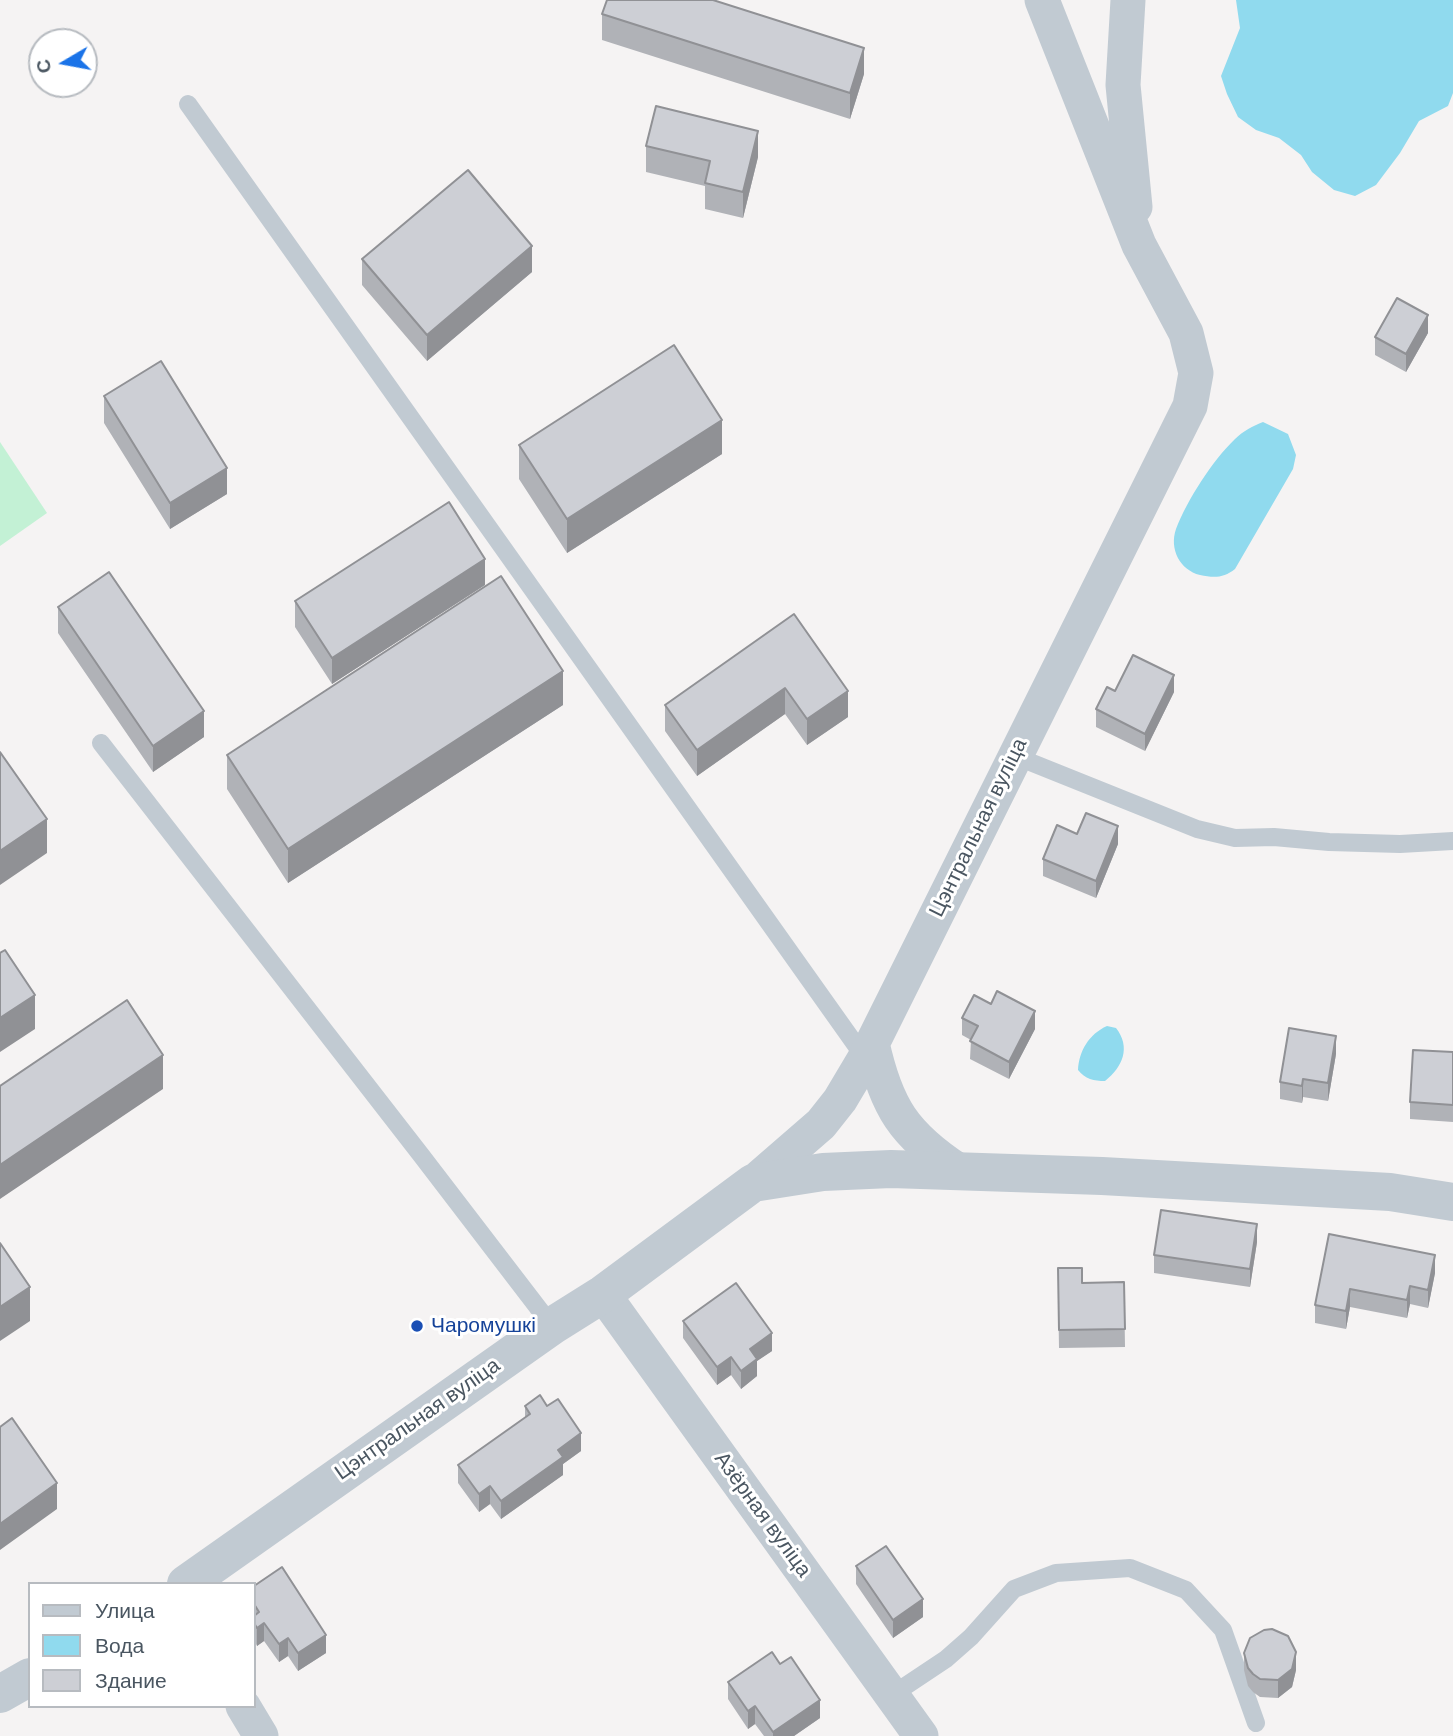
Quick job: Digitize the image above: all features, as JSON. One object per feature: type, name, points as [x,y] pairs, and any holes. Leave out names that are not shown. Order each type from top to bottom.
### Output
[{"type":"street","name":"Цэнтральная вуліца","points":[[189,1582],[552,1326],[603,1294],[752,1183],[821,1124],[840,1100],[869,1050],[1190,405],[1196,373],[1186,333],[1139,245],[1042,0]]},
{"type":"street","points":[[1128,0],[1123,85],[1139,245]]},
{"type":"street","points":[[869,1050],[895,1110],[922,1144],[959,1171]]},
{"type":"street","name":"Цэнтральная вуліца","points":[[752,1183],[850,1170],[959,1171],[1358,1190],[1426,1196],[1453,1202]]},
{"type":"street","name":"Азёрная вуліца","points":[[603,1294],[921,1736]]},
{"type":"street","points":[[0,1694],[28,1678]]},
{"type":"street","points":[[244,1708],[261,1736]]},
{"type":"lane","points":[[188,104],[869,1050]]},
{"type":"lane","points":[[101,743],[552,1326]]},
{"type":"lane","points":[[1015,756],[1197,829],[1235,838],[1274,837],[1400,844],[1453,841]]},
{"type":"lane","points":[[892,1695],[946,1659],[971,1637],[1014,1589],[1056,1573],[1130,1568],[1186,1590],[1223,1630],[1256,1723]]},
{"type":"green space","points":[[0,442],[47,513],[0,546]]},
{"type":"water","points":[[1236,0],[1453,0],[1453,93],[1448,106],[1419,121],[1376,185],[1355,196],[1334,190],[1312,172],[1301,155],[1279,138],[1256,130],[1238,117],[1221,76],[1240,28]]},
{"type":"water","points":[[1263,422],[1288,434],[1296,455],[1293,469],[1235,569],[1219,576],[1205,576],[1193,572],[1182,564],[1175,551],[1174,537],[1181,518],[1201,481],[1218,458],[1241,434]]},
{"type":"water","points":[[1107,1026],[1116,1028],[1121,1035],[1123,1056],[1105,1081],[1093,1080],[1078,1070],[1080,1056],[1090,1038]]},
{"type":"building","points":[[607,0],[713,0],[864,48],[850,93],[602,14]]},
{"type":"building","points":[[656,106],[758,131],[743,192],[705,183],[710,161],[646,146]]},
{"type":"building","points":[[468,170],[532,246],[427,335],[362,259]]},
{"type":"building","points":[[1397,298],[1428,315],[1406,354],[1375,337]]},
{"type":"building","points":[[674,345],[722,420],[567,519],[519,445]]},
{"type":"building","points":[[161,361],[227,468],[170,503],[104,396]]},
{"type":"building","points":[[449,502],[485,559],[332,658],[295,601]]},
{"type":"building","points":[[109,572],[204,711],[153,746],[58,607]]},
{"type":"building","points":[[501,576],[563,671],[288,849],[227,755]]},
{"type":"building","points":[[794,614],[848,691],[807,719],[785,688],[697,750],[665,705]]},
{"type":"building","points":[[1133,655],[1174,675],[1145,734],[1096,709],[1107,687],[1115,691]]},
{"type":"building","points":[[0,752],[47,819],[0,851]]},
{"type":"building","points":[[1086,813],[1118,826],[1096,881],[1043,859],[1057,825],[1077,834]]},
{"type":"building","points":[[5,950],[35,995],[0,1018],[0,953]]},
{"type":"building","points":[[997,991],[1035,1011],[1009,1062],[970,1041],[978,1026],[962,1018],[974,995],[991,1004]]},
{"type":"building","points":[[127,1000],[163,1055],[0,1165],[0,1086]]},
{"type":"building","points":[[1289,1028],[1336,1036],[1328,1083],[1303,1079],[1302,1086],[1280,1082]]},
{"type":"building","points":[[1413,1050],[1453,1052],[1453,1105],[1410,1102]]},
{"type":"building","points":[[1161,1210],[1257,1224],[1250,1269],[1154,1255]]},
{"type":"building","points":[[1329,1234],[1435,1255],[1428,1290],[1410,1286],[1407,1300],[1350,1289],[1346,1311],[1315,1305]]},
{"type":"building","points":[[0,1243],[30,1287],[0,1307]]},
{"type":"building","points":[[1058,1268],[1082,1268],[1082,1283],[1124,1282],[1125,1329],[1059,1330]]},
{"type":"building","points":[[736,1283],[772,1333],[750,1349],[757,1359],[741,1371],[731,1357],[717,1367],[683,1321]]},
{"type":"building","points":[[540,1395],[547,1406],[558,1399],[581,1433],[558,1450],[563,1457],[501,1501],[490,1486],[479,1494],[458,1465],[530,1414],[525,1406]]},
{"type":"building","points":[[12,1418],[57,1483],[0,1524],[0,1427]]},
{"type":"building","points":[[886,1546],[923,1599],[893,1620],[856,1566]]},
{"type":"building","points":[[282,1567],[326,1635],[298,1653],[288,1638],[279,1644],[264,1623],[256,1626],[256,1614],[259,1612],[256,1607],[256,1585]]},
{"type":"building","points":[[1272,1629],[1288,1636],[1296,1652],[1292,1669],[1278,1680],[1260,1679],[1248,1668],[1244,1653],[1250,1638],[1264,1630]]},
{"type":"building","points":[[772,1652],[780,1664],[791,1657],[820,1700],[773,1732],[755,1706],[748,1711],[728,1682]]},
{"type":"place","name":"Чаромушкі","points":[[417,1326]]}]
